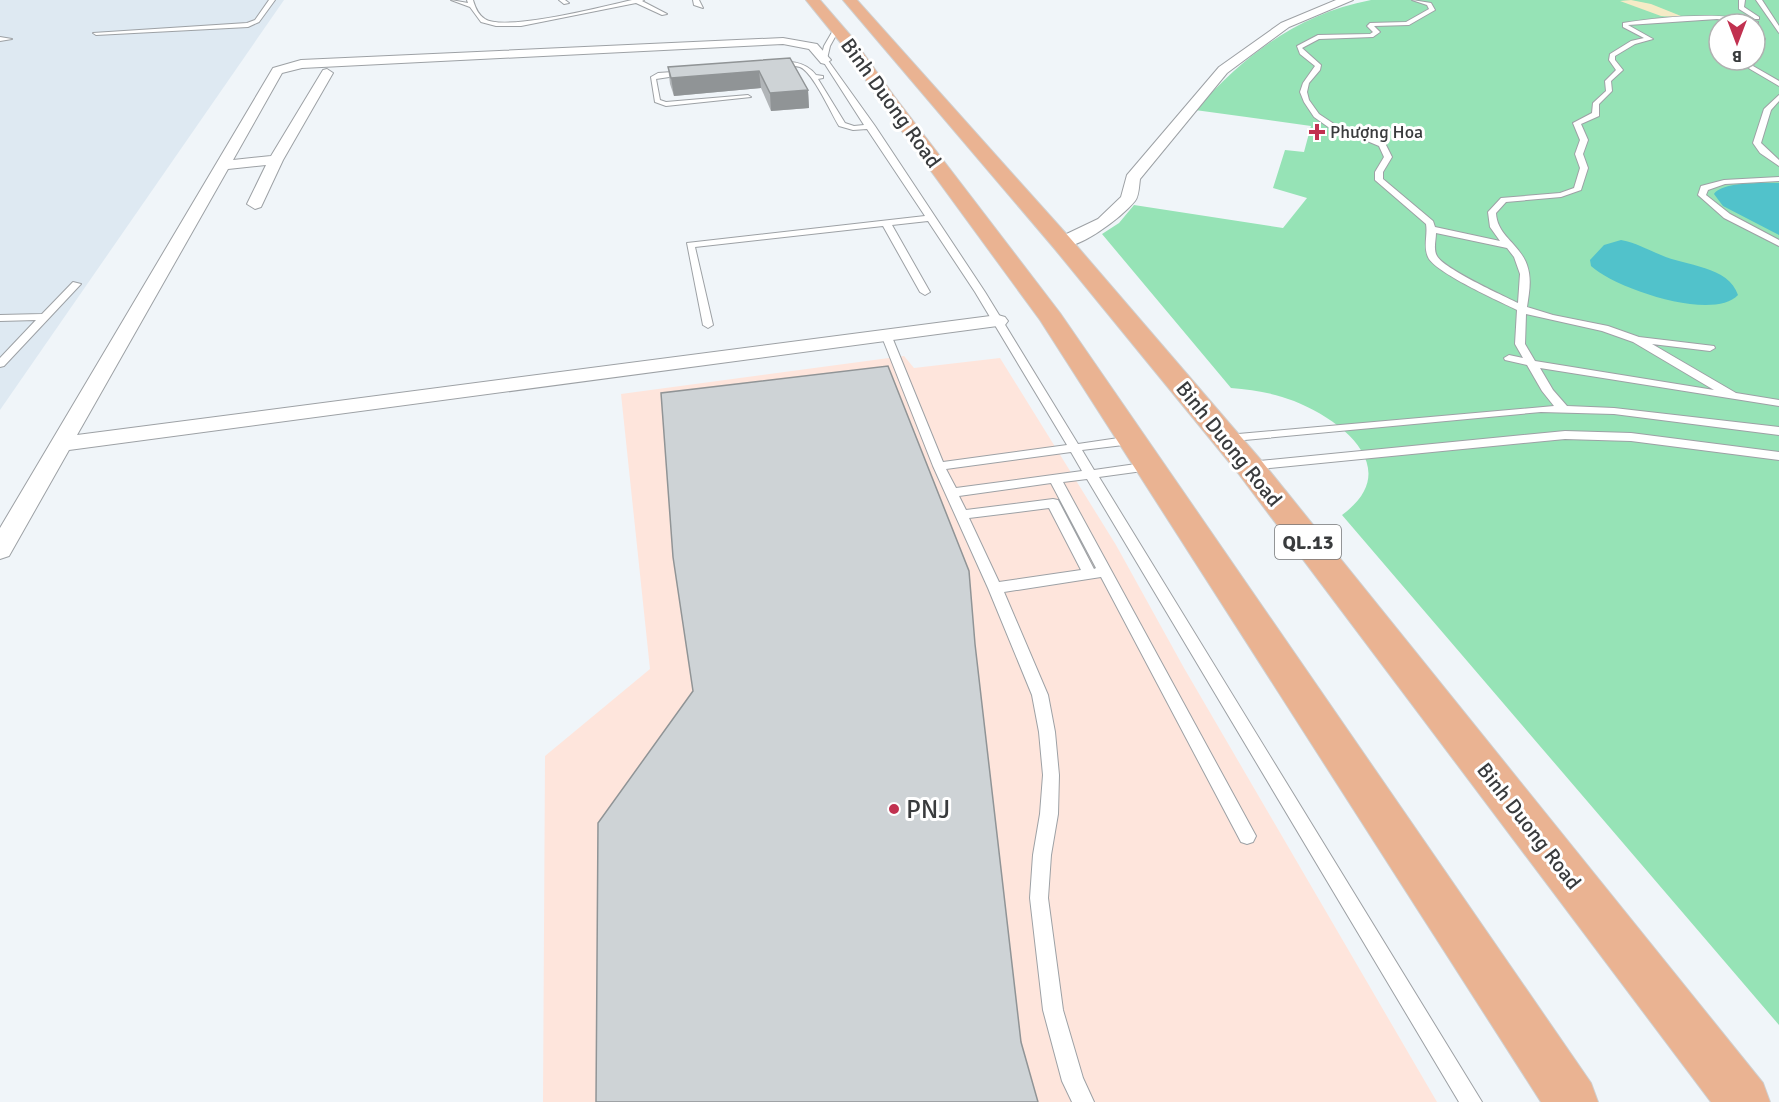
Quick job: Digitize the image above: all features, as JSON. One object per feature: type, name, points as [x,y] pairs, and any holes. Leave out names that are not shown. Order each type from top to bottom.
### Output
[{"type":"highway","name":"Binh Duong Road","points":[[813,0],[844,14],[1062,243],[1250,466],[1744,1102]]},
{"type":"highway","name":"Binh Duong Road","points":[[844,14],[1051,318],[1572,1102]]},
{"type":"street","points":[[1062,243],[1104,222],[1129,198],[1132,178],[1222,70],[1285,25],[1328,5],[1348,0]]},
{"type":"street","points":[[0,550],[275,73],[292,66],[783,41],[813,46],[825,59]]},
{"type":"street","points":[[255,204],[276,160],[327,73]]},
{"type":"street","points":[[223,165],[276,160]]},
{"type":"street","points":[[63,444],[998,321]]},
{"type":"lane","points":[[96,33],[249,25],[257,21],[272,0]]},
{"type":"lane","points":[[454,0],[471,3],[478,17],[489,24],[501,25],[521,24],[637,0],[664,14]]},
{"type":"lane","points":[[696,0],[696,4],[701,7]]},
{"type":"lane","points":[[1415,0],[1429,4],[1432,10],[1411,23],[1372,24],[1370,26],[1377,32],[1371,36],[1318,37],[1299,47],[1318,65],[1304,90],[1304,96],[1312,112],[1331,128],[1382,145],[1388,157],[1379,172],[1379,180],[1426,218],[1432,229],[1430,250],[1437,264],[1522,309],[1551,318],[1604,328],[1637,340],[1733,396]]},
{"type":"lane","points":[[1742,0],[1741,8],[1748,12]]},
{"type":"lane","points":[[1759,0],[1778,29]]},
{"type":"lane","points":[[844,14],[827,46],[825,59],[998,321],[1471,1102]]},
{"type":"lane","points":[[1563,409],[1548,391],[1520,344],[1518,335],[1525,291],[1523,266],[1493,224],[1492,212],[1499,203],[1516,198],[1568,194],[1577,190],[1584,175],[1579,154],[1584,140],[1577,123],[1596,114],[1598,100],[1609,90],[1608,81],[1620,70],[1612,60],[1612,55],[1633,42],[1650,39],[1625,24],[1707,17]]},
{"type":"lane","points":[[0,39],[9,39]]},
{"type":"lane","points":[[767,66],[802,65],[808,67],[842,124],[853,128],[871,126]]},
{"type":"lane","points":[[1759,72],[1779,84]]},
{"type":"lane","points":[[691,73],[662,75],[653,78],[657,101],[666,104],[748,96]]},
{"type":"lane","points":[[814,78],[835,75]]},
{"type":"lane","points":[[1779,97],[1768,109],[1757,142],[1763,151],[1779,164]]},
{"type":"lane","points":[[1779,179],[1715,183],[1704,188],[1702,195],[1707,201],[1736,220],[1779,243]]},
{"type":"lane","points":[[708,325],[690,244],[932,218]]},
{"type":"lane","points":[[886,223],[925,292]]},
{"type":"lane","points":[[1432,229],[1510,246]]},
{"type":"lane","points":[[0,364],[76,284]]},
{"type":"lane","points":[[0,318],[45,317]]},
{"type":"lane","points":[[887,337],[939,466],[995,588],[1040,695],[1047,732],[1050,784],[1039,898],[1053,1010],[1073,1081],[1083,1102]]},
{"type":"lane","points":[[1637,340],[1710,348]]},
{"type":"lane","points":[[1509,358],[1779,404]]},
{"type":"lane","points":[[1227,439],[1504,411],[1563,409],[1637,413],[1779,432]]},
{"type":"lane","points":[[1250,466],[1565,435],[1631,436],[1779,456]]},
{"type":"lane","points":[[939,466],[1132,440]]},
{"type":"lane","points":[[952,493],[1150,466]]},
{"type":"lane","points":[[1055,479],[1097,573]]},
{"type":"lane","points":[[962,515],[1053,503],[1097,573],[1246,836]]},
{"type":"lane","points":[[995,588],[1097,573]]},
{"type":"shaded area","points":[[0,0],[284,0],[0,410]]},
{"type":"shaded area","points":[[904,356],[914,368],[1000,358],[1116,545],[1184,668],[1437,1102],[543,1102],[545,756],[650,669],[621,394]]},
{"type":"green space","points":[[1371,0],[1779,0],[1779,1025],[1342,515],[1360,498],[1368,480],[1367,464],[1360,448],[1331,420],[1312,409],[1279,396],[1231,388],[1102,234],[1119,223],[1134,205],[1283,228],[1307,198],[1273,188],[1285,150],[1304,152],[1311,126],[1195,110],[1253,55],[1295,27],[1319,16]]},
{"type":"sand","points":[[1631,0],[1651,4],[1686,18],[1661,16],[1620,1]]},
{"type":"water","points":[[1779,183],[1779,235],[1723,206],[1714,194],[1718,190],[1734,185]]},
{"type":"water","points":[[1621,240],[1637,244],[1671,259],[1716,272],[1733,285],[1738,295],[1725,302],[1708,305],[1664,299],[1620,284],[1591,266],[1590,260],[1604,245]]},
{"type":"building","points":[[790,58],[808,90],[770,93],[759,71],[671,78],[668,67]]},
{"type":"building","points":[[888,366],[969,571],[975,644],[1021,1042],[1038,1102],[596,1102],[598,823],[693,691],[673,557],[661,393]]},
{"type":"place","name":"Phượng Hoa","points":[[1317,132]]},
{"type":"place","name":"PNJ","points":[[894,809]]}]
